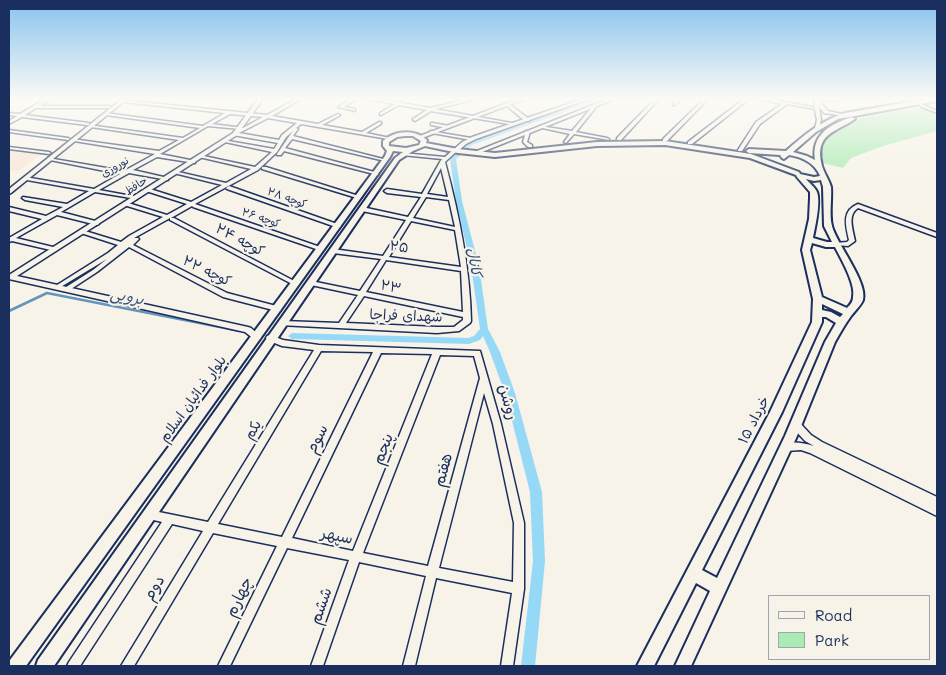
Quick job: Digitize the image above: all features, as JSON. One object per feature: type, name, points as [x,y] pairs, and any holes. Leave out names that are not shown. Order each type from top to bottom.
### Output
[{"type":"main road","points":[[787,153],[814,130]]},
{"type":"main road","points":[[682,666],[786,447],[830,342],[841,322],[858,300],[858,292],[850,268],[828,226],[827,187],[817,149],[830,130]]},
{"type":"main road","points":[[423,144],[424,140],[420,136],[406,134],[388,143],[399,151],[407,152],[423,144],[456,151],[495,155],[597,144],[665,143],[761,159],[814,180],[822,172]]},
{"type":"main road","points":[[473,152],[607,139],[665,140],[740,150],[802,155],[822,172]]},
{"type":"main road","name":"بلوار فدائیان اسلام","points":[[44,666],[310,283],[338,226],[385,160],[390,151],[388,143]]},
{"type":"main road","name":"بلوار فدائیان اسلام","points":[[16,666],[296,284],[362,209],[407,152]]},
{"type":"main road","points":[[761,159],[769,157],[764,152]]},
{"type":"main road","name":"۱۵ خرداد","points":[[645,666],[776,412],[817,322],[818,300],[806,250],[813,219],[813,192],[784,159],[783,154],[787,153]]},
{"type":"main road","points":[[808,239],[826,245],[837,244]]},
{"type":"main road","points":[[818,300],[848,312]]},
{"type":"main road","points":[[818,313],[828,314],[841,322]]},
{"type":"main road","points":[[257,337],[270,338]]},
{"type":"main road","points":[[693,573],[719,588]]},
{"type":"street","points":[[12,130],[158,154],[193,162]]},
{"type":"street","points":[[9,185],[82,130]]},
{"type":"street","points":[[126,130],[183,139]]},
{"type":"street","name":"نوروزی","points":[[10,240],[198,130]]},
{"type":"street","name":"حافظ","points":[[10,278],[193,162],[238,130]]},
{"type":"street","points":[[235,134],[241,130]]},
{"type":"street","points":[[229,186],[256,169],[275,151],[284,136],[291,130]]},
{"type":"street","points":[[62,288],[95,271],[125,244],[169,218],[264,168],[283,149],[295,130]]},
{"type":"street","points":[[350,130],[364,133],[388,143]]},
{"type":"street","points":[[364,133],[368,130]]},
{"type":"street","points":[[420,136],[436,130]]},
{"type":"street","points":[[341,326],[410,219],[443,160],[471,139],[496,130]]},
{"type":"street","points":[[473,152],[532,130]]},
{"type":"street","points":[[560,130],[607,139]]},
{"type":"street","points":[[566,142],[576,130]]},
{"type":"street","points":[[619,139],[627,130]]},
{"type":"street","points":[[665,140],[674,130]]},
{"type":"street","points":[[690,143],[706,130]]},
{"type":"street","points":[[740,150],[753,130]]},
{"type":"street","points":[[432,132],[471,139]]},
{"type":"street","points":[[528,132],[525,142],[530,146]]},
{"type":"street","points":[[235,134],[281,142]]},
{"type":"street","points":[[290,137],[385,160]]},
{"type":"street","points":[[225,141],[275,151]]},
{"type":"street","points":[[9,148],[126,172],[166,178]]},
{"type":"street","points":[[283,149],[376,174]]},
{"type":"street","points":[[407,152],[443,160]]},
{"type":"street","points":[[9,192],[43,165],[50,156]]},
{"type":"street","points":[[201,156],[256,169]]},
{"type":"street","points":[[443,160],[457,229],[467,298],[467,315]]},
{"type":"street","points":[[34,165],[43,165]]},
{"type":"street","points":[[264,168],[359,197]]},
{"type":"street","name":"کوچه ۲۸","points":[[176,172],[229,186],[338,226]]},
{"type":"street","points":[[27,178],[135,198]]},
{"type":"street","name":"کوچه ۲۶","points":[[148,190],[327,250]]},
{"type":"street","points":[[387,191],[452,199]]},
{"type":"street","points":[[26,198],[68,206]]},
{"type":"street","name":"کوچه ۲۴","points":[[126,204],[169,218],[296,284]]},
{"type":"street","points":[[837,244],[848,244],[852,241],[849,220],[850,211],[858,206],[937,235]]},
{"type":"street","points":[[9,209],[47,218]]},
{"type":"street","points":[[362,209],[457,229]]},
{"type":"street","points":[[56,213],[97,223]]},
{"type":"street","name":"کوچه ۲۲","points":[[82,232],[125,244],[225,295],[277,309]]},
{"type":"street","points":[[10,240],[55,249]]},
{"type":"street","name":"۲۵","points":[[327,250],[463,269]]},
{"type":"street","points":[[10,278],[235,326],[248,330],[257,337]]},
{"type":"street","name":"۲۳","points":[[310,283],[467,315]]},
{"type":"street","name":"شهدای فراجا","points":[[282,323],[437,330],[456,329],[467,321],[467,315]]},
{"type":"street","name":"روشن","points":[[270,338],[282,343],[319,348],[477,353],[498,424],[519,523],[518,589],[507,666]]},
{"type":"street","name":"یکم","points":[[210,527],[319,348]]},
{"type":"street","name":"سوم","points":[[284,542],[378,350]]},
{"type":"street","name":"پنجم","points":[[356,557],[437,352]]},
{"type":"street","name":"هفتم","points":[[409,666],[484,376]]},
{"type":"street","points":[[796,425],[808,438],[819,445],[937,502]]},
{"type":"street","points":[[786,447],[801,446],[813,450],[937,511]]},
{"type":"street","name":"سپهر","points":[[149,515],[518,589]]},
{"type":"street","points":[[73,666],[170,519]]},
{"type":"street","name":"دوم","points":[[127,666],[210,527]]},
{"type":"street","name":"چهارم","points":[[224,666],[284,542]]},
{"type":"street","name":"ششم","points":[[317,666],[356,557]]},
{"type":"shaded area","points":[[9,150],[42,154],[18,171],[9,171]]},
{"type":"green space","points":[[835,130],[937,130],[883,146],[851,158],[843,168],[823,163],[822,147],[828,136]]},
{"type":"waterway","name":"کانال","points":[[484,329],[475,266],[459,201],[453,159],[470,144],[509,130]]},
{"type":"waterway","name":"برویی","points":[[9,311],[47,293],[240,331]]},
{"type":"waterway","name":"کانال","points":[[292,336],[469,341],[477,338],[484,329]]},
{"type":"waterway","points":[[484,329],[495,352],[510,393],[536,492],[539,561],[528,666]]}]
